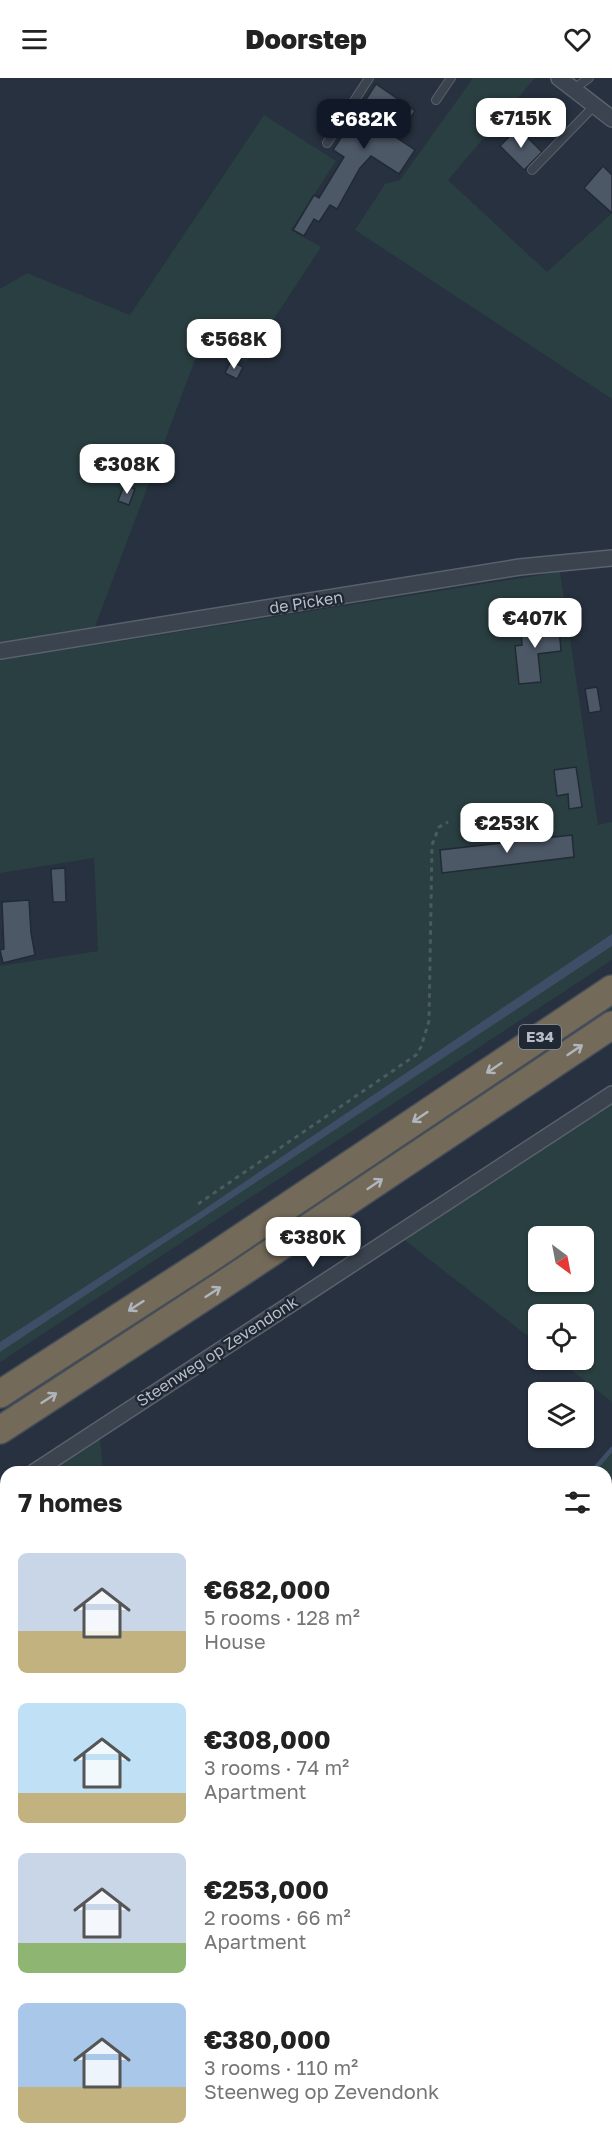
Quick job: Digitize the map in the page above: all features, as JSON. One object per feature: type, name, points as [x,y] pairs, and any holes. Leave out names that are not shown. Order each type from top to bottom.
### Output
[{"type":"highway","name":"E34","points":[[0,1394],[209,1259],[612,989]]},
{"type":"highway","name":"E34","points":[[0,1430],[227,1282],[612,1025]]},
{"type":"street","points":[[559,78],[612,118]]},
{"type":"street","name":"de Picken","points":[[0,651],[520,567],[612,558]]},
{"type":"street","name":"Steenweg op Zevendonk","points":[[43,1466],[612,1094]]},
{"type":"lane","points":[[327,143],[369,78]]},
{"type":"lane","points":[[436,100],[451,78]]},
{"type":"lane","points":[[574,88],[589,78]]},
{"type":"lane","points":[[532,170],[595,105]]},
{"type":"path","points":[[198,1204],[416,1055],[422,1047],[429,1021],[432,845],[439,826],[448,822]]},
{"type":"green space","points":[[473,78],[535,78],[448,180],[547,272],[612,213],[612,399],[355,230],[385,184],[400,180]]},
{"type":"green space","points":[[264,115],[336,161],[291,230],[321,247],[246,362],[201,344],[95,627],[0,643],[0,289],[27,273],[130,315]]},
{"type":"green space","points":[[560,572],[598,825],[612,822],[612,960],[0,1362],[0,966],[98,951],[94,858],[0,873],[0,660]]},
{"type":"green space","points":[[612,1000],[612,1010],[279,1235],[274,1228]]},
{"type":"green space","points":[[612,1101],[612,1402],[594,1388],[594,1382],[586,1382],[571,1370],[594,1370],[594,1304],[528,1304],[528,1336],[403,1239]]},
{"type":"green space","points":[[100,1439],[103,1466],[59,1466]]},
{"type":"green space","points":[[612,1449],[612,1466],[597,1466]]},
{"type":"water","points":[[612,934],[612,946],[0,1352],[0,1342],[197,1214]]},
{"type":"building","points":[[376,84],[415,111],[397,138],[415,150],[399,174],[371,156],[360,168],[337,209],[330,205],[319,222],[314,219],[304,236],[293,230],[314,195],[319,198],[344,157],[333,150]]},
{"type":"building","points":[[518,128],[542,152],[524,170],[500,146]]},
{"type":"building","points":[[603,166],[612,175],[612,213],[584,188]]},
{"type":"building","points":[[231,361],[243,367],[237,379],[225,373]]},
{"type":"building","points":[[124,485],[135,489],[129,505],[118,501]]},
{"type":"building","points":[[534,617],[536,629],[559,626],[561,651],[538,654],[541,682],[519,684],[515,646],[522,645],[520,618]]},
{"type":"building","points":[[597,687],[601,711],[589,713],[585,689]]},
{"type":"building","points":[[576,767],[582,807],[569,809],[568,794],[557,796],[554,770]]},
{"type":"building","points":[[572,835],[574,857],[442,873],[440,850]]},
{"type":"building","points":[[65,868],[66,902],[53,902],[51,869]]},
{"type":"building","points":[[29,900],[35,955],[3,963],[0,950],[4,949],[2,902]]},
{"type":"waterway","points":[[597,1466],[612,1449]]}]
